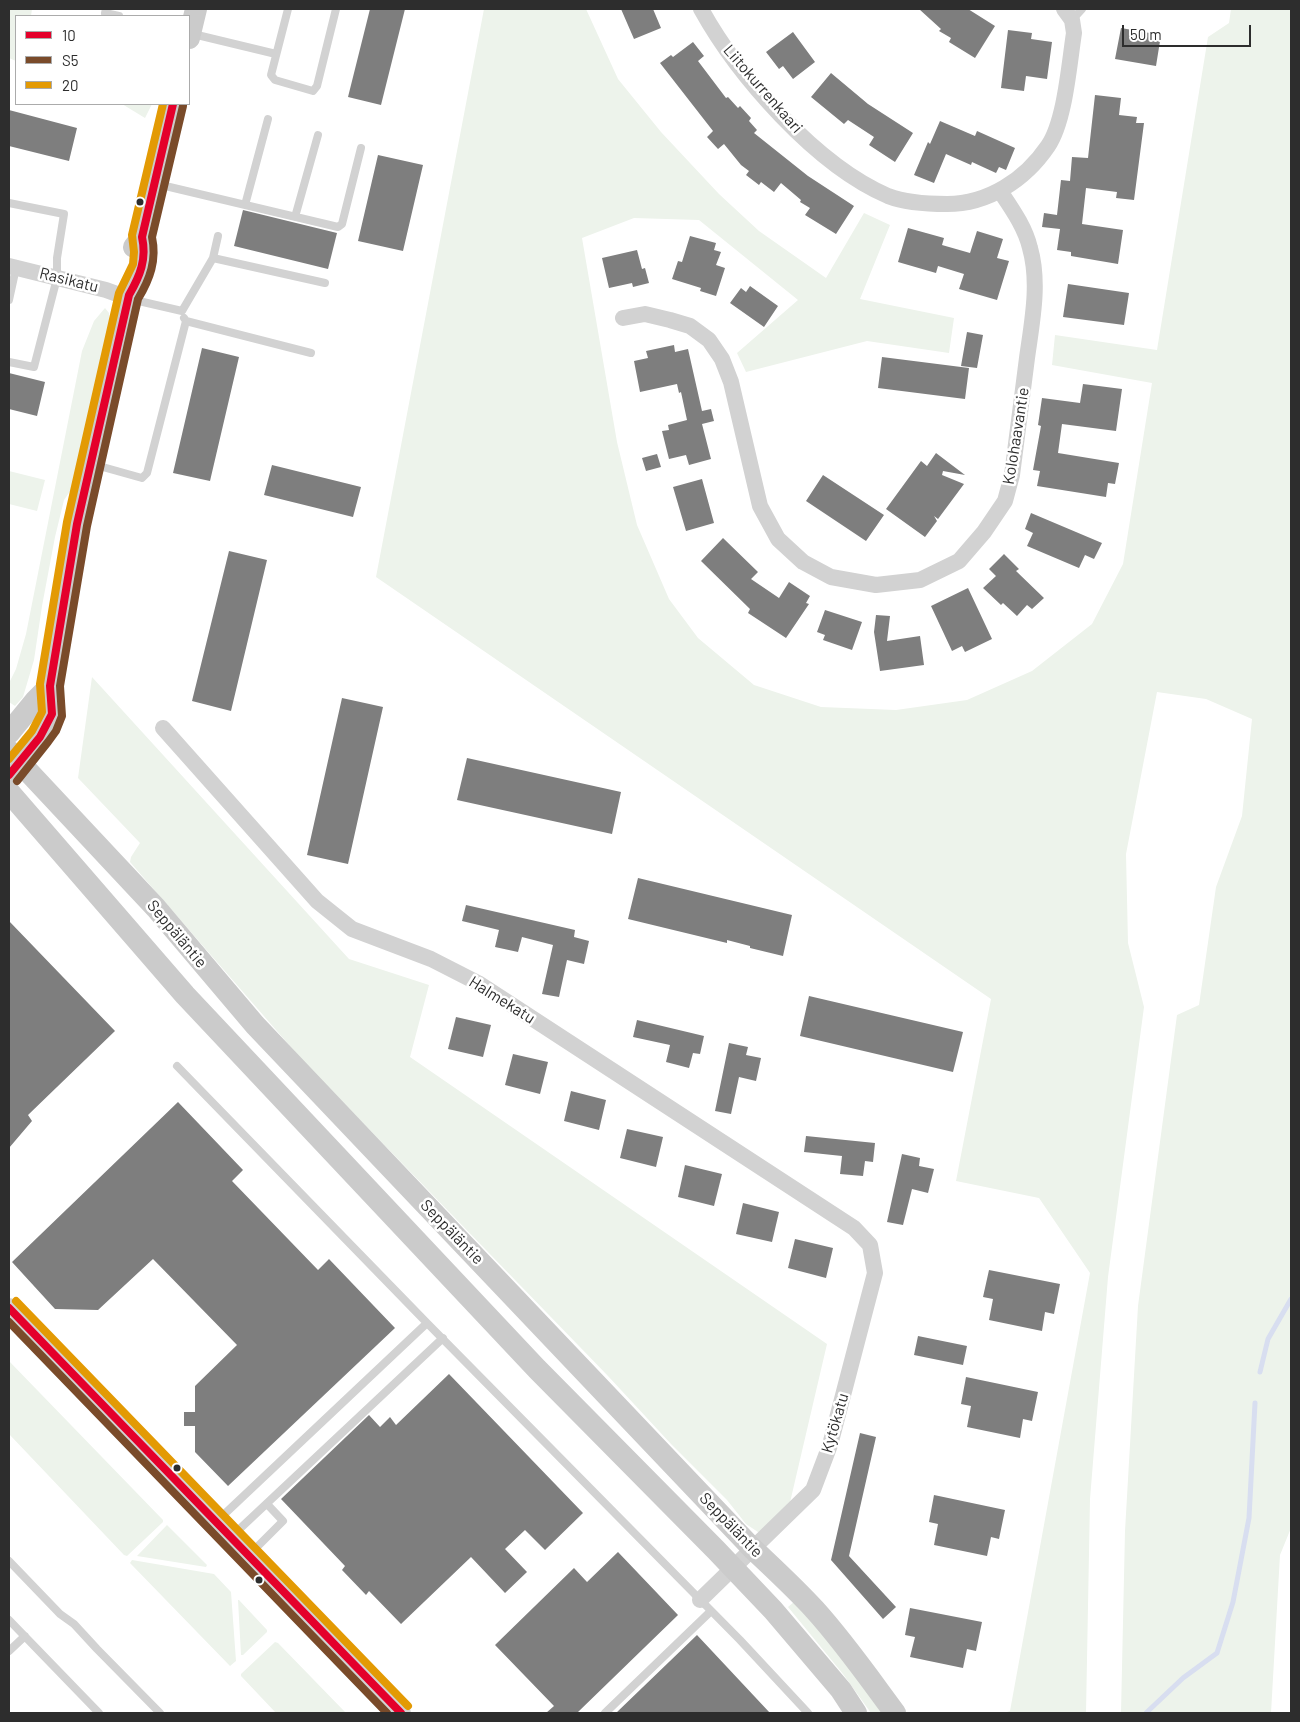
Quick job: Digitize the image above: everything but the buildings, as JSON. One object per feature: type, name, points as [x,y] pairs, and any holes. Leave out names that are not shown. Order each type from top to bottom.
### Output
[{"type":"main road","points":[[190,31],[196,9]]},
{"type":"main road","points":[[12,762],[47,726],[52,714],[50,686],[77,524],[128,296],[126,278],[129,263],[133,248],[142,237],[173,105]]},
{"type":"main road","points":[[9,733],[50,686]]},
{"type":"main road","name":"Seppäläntie","points":[[12,762],[156,908],[255,1025],[752,1548],[816,1611],[859,1664],[895,1713]]},
{"type":"main road","name":"Seppäläntie","points":[[9,792],[192,1002],[537,1369],[773,1610],[841,1690],[856,1713]]},
{"type":"street","name":"Liitokurrenkaari","points":[[701,9],[737,64],[771,104],[803,137],[862,182],[890,196],[927,204],[959,204],[983,199],[1000,191],[1030,168],[1048,146],[1059,124],[1074,33],[1073,13]]},
{"type":"street","name":"Kolohaavantie","points":[[623,318],[645,314],[670,320],[690,326],[708,340],[722,359],[731,382],[760,506],[778,539],[803,562],[831,577],[876,585],[920,580],[959,561],[984,532],[1005,501],[1012,475],[1033,309],[1035,272],[1030,247],[1018,219],[1000,191]]},
{"type":"street","name":"Rasikatu","points":[[12,267],[128,296]]},
{"type":"street","name":"Halmekatu","points":[[163,728],[317,901],[352,929],[431,959],[478,983],[854,1228],[870,1245]]},
{"type":"street","name":"Kytökatu","points":[[705,1606],[733,1569],[752,1548],[813,1490],[830,1445],[876,1273],[870,1245]]},
{"type":"street","points":[[9,1308],[401,1713]]},
{"type":"lane","points":[[106,9],[105,13],[114,15]]},
{"type":"lane","points":[[288,9],[271,75],[275,80],[313,91],[317,86],[336,9]]},
{"type":"lane","points":[[190,35],[276,54]]},
{"type":"lane","points":[[245,205],[268,119]]},
{"type":"lane","points":[[295,217],[318,135]]},
{"type":"lane","points":[[155,184],[338,226],[342,224],[361,148]]},
{"type":"lane","points":[[9,203],[64,214],[57,278],[34,368],[9,362]]},
{"type":"lane","points":[[182,311],[213,258],[218,236]]},
{"type":"lane","points":[[213,258],[325,284]]},
{"type":"lane","points":[[9,300],[12,267]]},
{"type":"lane","points":[[128,296],[182,311]]},
{"type":"lane","points":[[91,464],[142,478],[147,473],[186,321],[182,311]]},
{"type":"lane","points":[[186,321],[311,353]]},
{"type":"lane","points":[[178,1066],[427,1323],[740,1640],[808,1713]]},
{"type":"lane","points":[[216,1522],[427,1323]]},
{"type":"lane","points":[[231,1538],[442,1338]]},
{"type":"lane","points":[[248,1555],[283,1522],[267,1504]]},
{"type":"lane","points":[[9,1560],[60,1614],[74,1624],[96,1649],[160,1713]]},
{"type":"lane","points":[[605,1713],[705,1606]]},
{"type":"lane","points":[[9,1620],[99,1713]]},
{"type":"lane","points":[[9,1651],[24,1636]]},
{"type":"shaded area","points":[[9,9],[32,9],[31,15],[15,15],[15,61],[9,58]]},
{"type":"shaded area","points":[[484,9],[586,9],[618,79],[661,132],[719,194],[759,231],[826,278],[864,213],[890,225],[860,299],[954,318],[949,353],[867,341],[746,372],[737,353],[798,300],[699,220],[634,218],[582,238],[617,442],[637,525],[669,599],[698,638],[754,685],[821,707],[896,710],[967,700],[1032,671],[1092,624],[1123,564],[1152,383],[1052,365],[1055,335],[1157,350],[1208,37],[1229,23],[1231,9],[1291,9],[1291,1528],[1280,1555],[1271,1713],[1121,1713],[1125,1531],[1138,1306],[1177,1015],[1199,1005],[1216,887],[1242,816],[1252,719],[1206,699],[1157,692],[1126,854],[1128,943],[1144,1007],[1108,1277],[1090,1499],[1086,1713],[1004,1713],[1010,1711],[1090,1273],[1039,1198],[956,1181],[991,999],[376,577]]},
{"type":"shaded area","points":[[124,105],[152,105],[145,118]]},
{"type":"shaded area","points":[[105,308],[109,313],[110,323],[90,418],[73,487],[64,500],[55,537],[34,660],[23,697],[15,706],[9,702],[9,683],[16,669],[26,634],[82,351],[94,321]]},
{"type":"shaded area","points":[[9,471],[45,480],[37,511],[9,504]]},
{"type":"shaded area","points":[[92,677],[349,959],[429,985],[410,1057],[827,1344],[788,1511],[761,1534],[746,1524],[727,1500],[303,1061],[130,862],[140,843],[78,778]]},
{"type":"shaded area","points":[[9,1361],[163,1520],[127,1556],[9,1434]]},
{"type":"shaded area","points":[[167,1525],[207,1565],[206,1567],[137,1556]]},
{"type":"shaded area","points":[[132,1560],[214,1574],[231,1592],[236,1661],[230,1666],[130,1563]]},
{"type":"shaded area","points":[[238,1600],[267,1630],[243,1655],[241,1655]]},
{"type":"shaded area","points":[[795,1601],[850,1668],[882,1713],[871,1713],[843,1674],[788,1607]]},
{"type":"shaded area","points":[[275,1642],[346,1713],[276,1713],[241,1676]]},
{"type":"waterway","points":[[1260,1372],[1268,1339],[1291,1299]]},
{"type":"waterway","points":[[1146,1713],[1183,1678],[1217,1653],[1233,1602],[1249,1518],[1255,1403]]},
{"type":"transit line","name":"20","points":[[9,759],[32,731],[42,712],[40,684],[67,522],[119,293],[133,264],[132,235],[163,105]]},
{"type":"transit line","name":"10","points":[[9,775],[40,737],[52,714],[50,686],[77,524],[129,295],[142,267],[144,253],[142,237],[173,105]]},
{"type":"transit line","name":"S5","points":[[17,781],[56,731],[62,716],[60,686],[87,526],[138,299],[146,284],[153,261],[152,237],[183,106]]},
{"type":"transit line","name":"20","points":[[16,1301],[408,1706]]},
{"type":"transit line","name":"10","points":[[9,1308],[401,1713]]},
{"type":"transit line","name":"S5","points":[[9,1322],[387,1713]]}]
